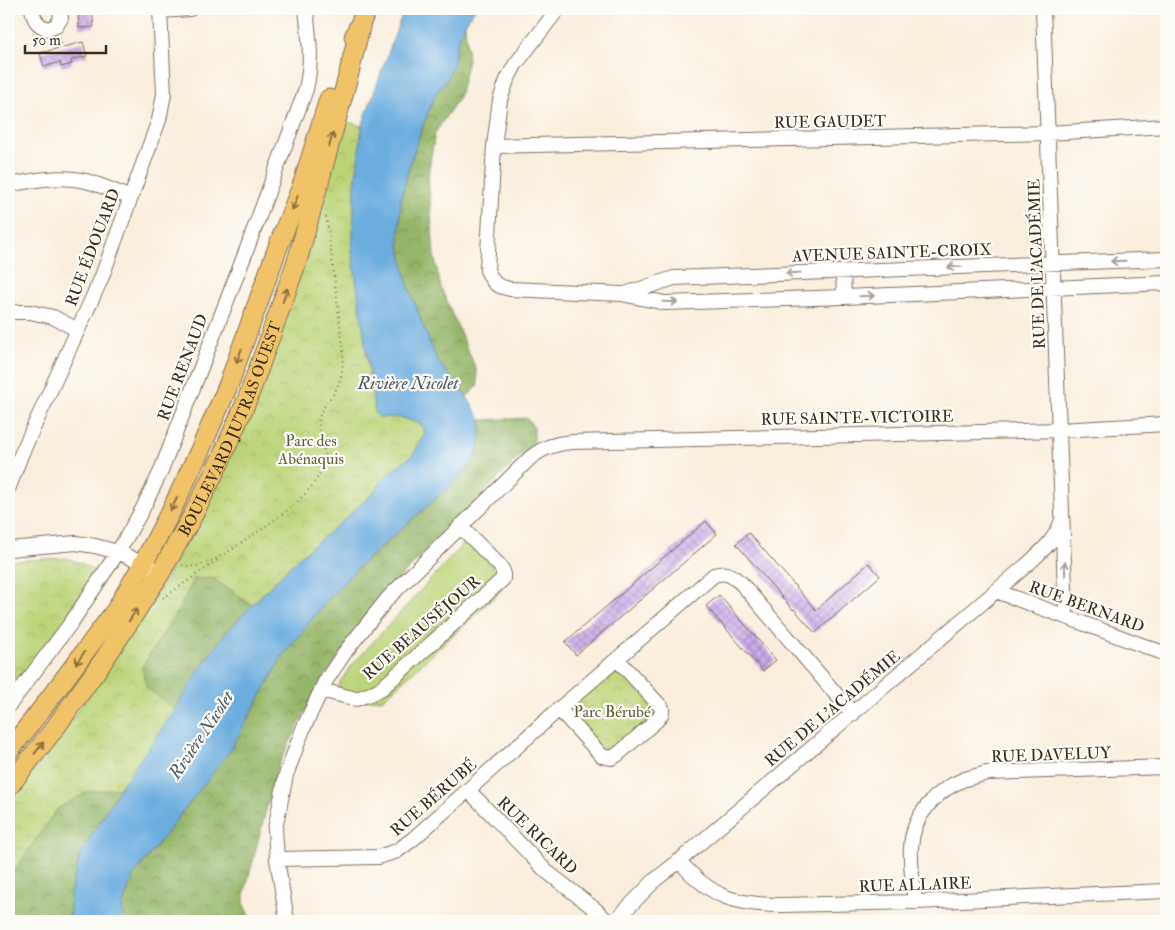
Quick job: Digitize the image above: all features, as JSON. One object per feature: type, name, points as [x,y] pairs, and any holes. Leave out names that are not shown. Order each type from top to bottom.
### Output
[{"type":"main road","name":"BOULEVARD JUTRAS OUEST","points":[[9,751],[116,610],[143,564],[202,448],[228,386],[303,183],[340,65],[360,27],[367,9]]},
{"type":"main road","name":"BOULEVARD JUTRAS OUEST","points":[[9,786],[55,728],[103,661],[161,572],[192,517],[220,461],[247,400],[300,248],[350,73],[360,27]]},
{"type":"street","points":[[32,9],[34,19],[41,26],[48,29],[56,26],[60,18],[60,9]]},
{"type":"street","points":[[160,10],[190,9]]},
{"type":"street","name":"RUE RENAUD","points":[[9,705],[71,623],[118,552],[142,510],[166,460],[306,89],[310,74],[311,55],[306,9]]},
{"type":"street","points":[[494,146],[500,100],[507,80],[515,65],[558,9]]},
{"type":"street","name":"RUE DE L'ACADÉMIE","points":[[1043,9],[1064,517],[1066,617]]},
{"type":"street","name":"RUE ÉDOUARD","points":[[9,487],[21,455],[101,279],[159,120],[164,94],[160,10]]},
{"type":"street","name":"RUE GAUDET","points":[[494,146],[1048,133],[1166,126]]},
{"type":"street","name":"AVENUE SAINTE-CROIX","points":[[494,146],[487,270],[491,280],[498,287],[622,294],[665,303],[1166,283]]},
{"type":"street","points":[[9,185],[36,179],[53,178],[86,181],[131,198]]},
{"type":"street","name":"AVENUE SAINTE-CROIX","points":[[622,294],[674,278],[1166,259]]},
{"type":"street","points":[[843,271],[844,297]]},
{"type":"street","points":[[9,312],[30,312],[53,317],[78,330]]},
{"type":"street","name":"RUE SAINTE-VICTOIRE","points":[[549,446],[572,442],[1060,430],[1166,424]]},
{"type":"street","name":"RUE BEAUSÉJOUR","points":[[287,921],[277,859],[275,829],[286,775],[303,729],[321,690],[345,652],[388,598],[530,458],[549,446]]},
{"type":"street","name":"RUE DE L'ACADÉMIE","points":[[615,921],[656,880],[853,714],[1050,544],[1064,517]]},
{"type":"street","name":"RUE BEAUSÉJOUR","points":[[321,690],[356,699],[382,688],[502,579],[500,566],[460,526]]},
{"type":"street","points":[[9,549],[76,543],[118,552],[161,572]]},
{"type":"street","name":"RUE BÉRUBÉ","points":[[277,859],[378,857],[397,851],[714,575],[723,572],[741,583],[853,714]]},
{"type":"street","name":"RUE BERNARD","points":[[996,591],[1166,654]]},
{"type":"street","points":[[559,709],[602,756],[611,758],[617,756],[657,720],[662,713],[662,708],[618,659]]},
{"type":"street","name":"RUE DAVELUY","points":[[915,902],[910,861],[910,846],[914,828],[921,813],[932,799],[949,787],[965,779],[987,773],[1166,767]]},
{"type":"street","name":"RUE RICARD","points":[[469,790],[546,871],[596,910],[607,921]]},
{"type":"street","name":"RUE ALLAIRE","points":[[679,862],[705,886],[732,900],[746,903],[784,905],[915,902],[1166,891]]},
{"type":"path","points":[[181,564],[187,567],[213,561],[225,555],[276,519],[307,493],[323,465],[325,451],[319,428],[320,416],[338,386],[343,359],[333,258],[326,212]]},
{"type":"green space","points":[[465,24],[468,60],[459,97],[435,133],[428,175],[434,255],[441,288],[476,369],[478,385],[467,397],[438,362],[407,282],[399,242],[401,197],[412,157],[436,93],[448,78],[458,41]]},
{"type":"green space","name":"Parc des Abénaquis","points":[[341,120],[362,126],[352,251],[380,418],[396,417],[413,421],[423,426],[425,433],[413,455],[390,472],[373,493],[296,560],[252,605],[213,578],[194,579],[181,605],[142,667],[146,687],[175,710],[120,788],[87,792],[57,809],[9,878],[9,799],[57,741],[165,581],[219,479]]},
{"type":"green space","points":[[526,418],[534,427],[534,442],[382,596],[319,685],[277,768],[244,895],[244,905],[252,921],[124,921],[122,907],[133,876],[229,752],[284,654],[325,603],[355,570],[468,468],[481,436],[481,420]]},
{"type":"green space","points":[[466,541],[502,576],[504,584],[498,594],[383,699],[368,700],[336,694],[339,684],[352,665]]},
{"type":"green space","points":[[66,558],[83,564],[96,572],[68,616],[9,693],[9,561]]},
{"type":"green space","points":[[213,578],[252,605],[223,636],[175,710],[146,687],[142,667],[181,605],[194,579]]},
{"type":"green space","name":"Parc Bérubé","points":[[617,659],[662,708],[611,758],[559,709]]},
{"type":"green space","points":[[120,788],[80,855],[70,895],[70,921],[9,921],[9,878],[57,809],[87,792]]},
{"type":"water","name":"Rivière Nicolet","points":[[404,9],[475,9],[465,24],[458,41],[448,78],[436,93],[412,157],[401,197],[399,242],[407,282],[438,362],[467,397],[481,420],[478,454],[468,468],[451,485],[355,570],[325,603],[284,654],[229,752],[133,876],[122,907],[124,921],[70,921],[70,895],[80,855],[120,788],[175,710],[223,636],[296,560],[373,493],[390,472],[413,455],[425,433],[423,426],[413,421],[396,417],[380,418],[375,413],[352,251],[355,186],[362,126]]},
{"type":"building","points":[[78,9],[92,9],[94,27],[79,28]]},
{"type":"building","points":[[83,42],[87,56],[71,60],[72,64],[61,67],[60,62],[44,67],[40,53]]},
{"type":"building","points":[[706,521],[717,534],[576,655],[565,642]]},
{"type":"building","points":[[749,533],[816,610],[869,563],[880,576],[815,633],[736,544]]},
{"type":"building","points":[[719,595],[776,660],[763,671],[706,606]]}]
